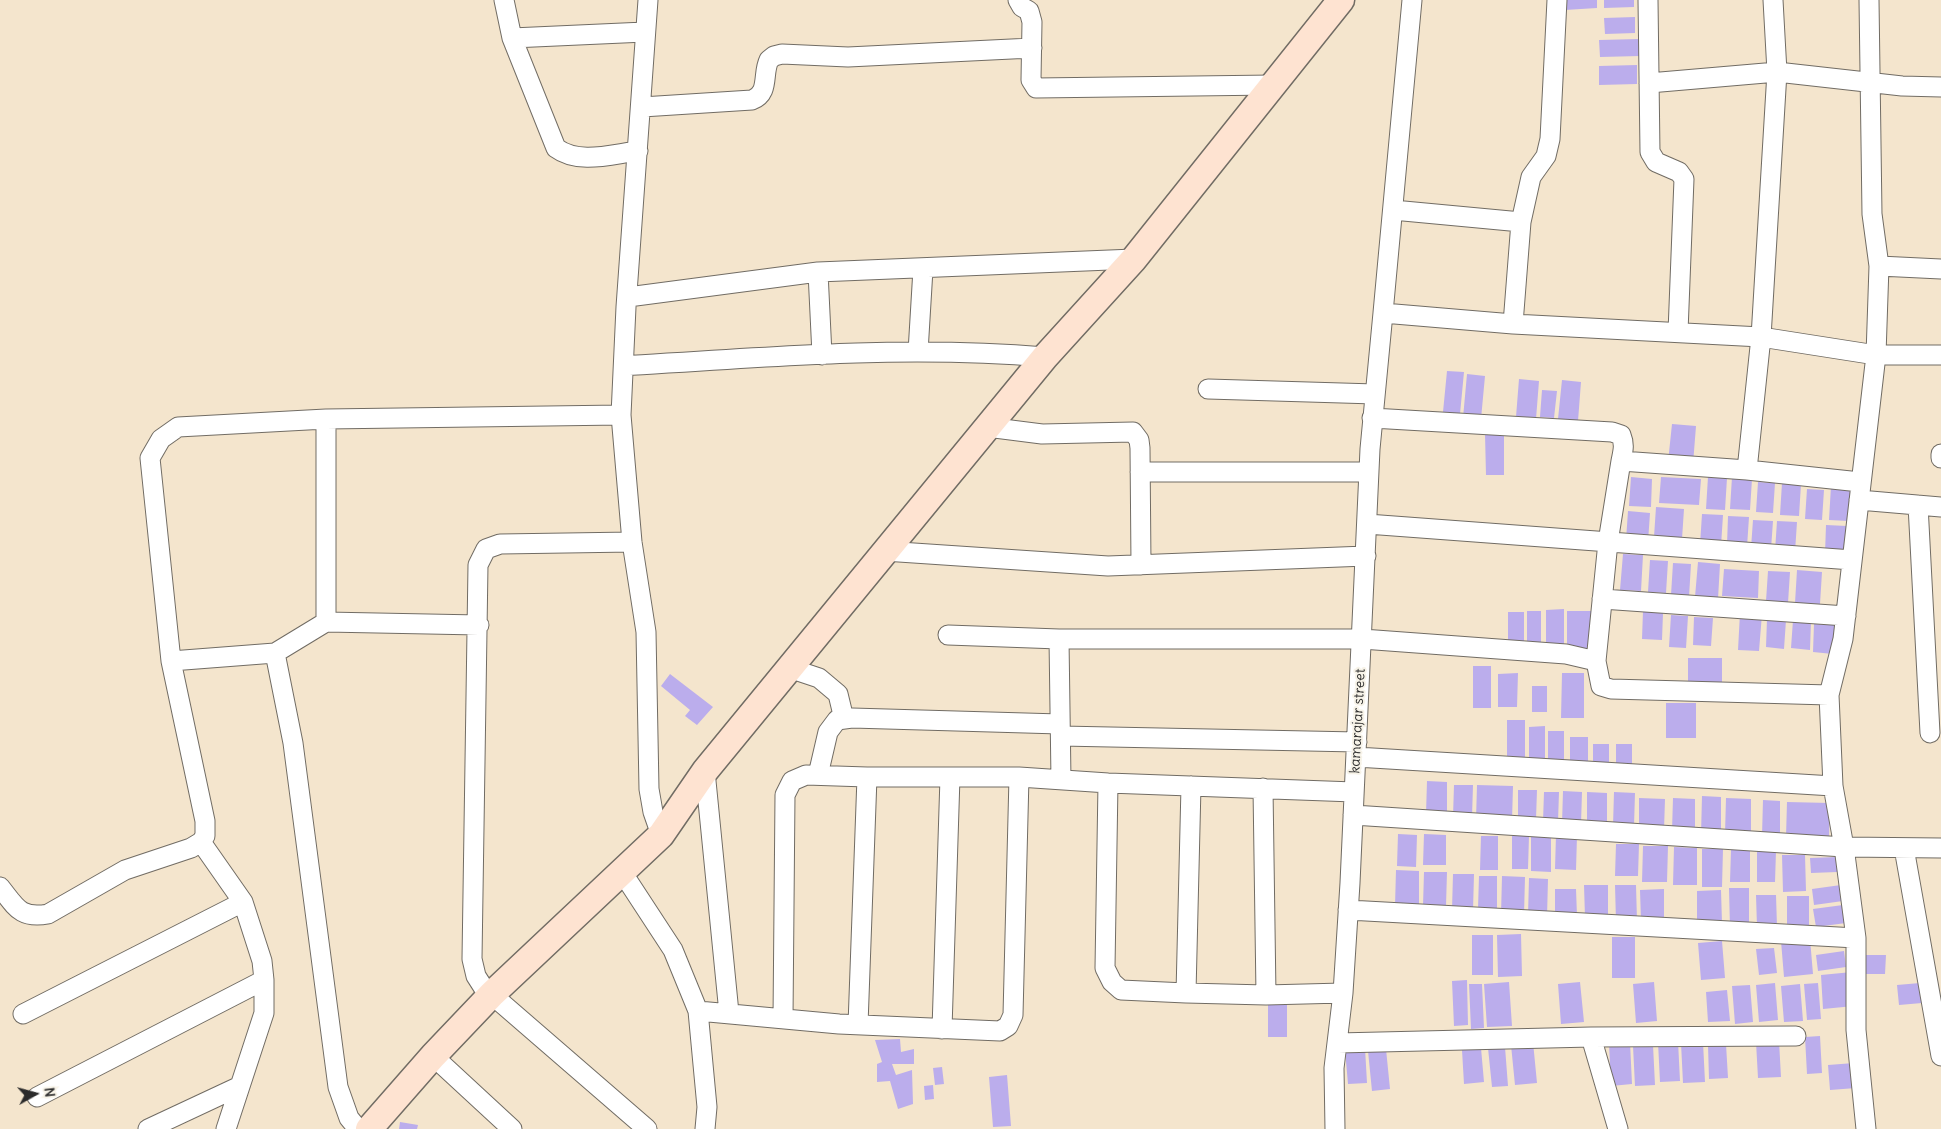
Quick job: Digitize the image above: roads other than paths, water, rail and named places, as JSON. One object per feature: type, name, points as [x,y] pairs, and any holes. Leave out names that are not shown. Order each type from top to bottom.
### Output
[{"type":"main road","points":[[368,1129],[433,1056],[492,994],[661,836],[705,770],[1045,357],[1134,259],[1341,0]]},
{"type":"street","points":[[504,0],[512,38],[556,148],[567,156],[580,158],[638,151]]},
{"type":"street","points":[[648,0],[622,415],[632,542],[646,632],[649,789],[653,812],[661,836]]},
{"type":"street","points":[[1018,0],[1022,7],[1030,10],[1031,80],[1036,88],[1273,85]]},
{"type":"street","name":"kamarajar street","points":[[1335,1129],[1334,1068],[1343,993],[1354,815],[1372,418],[1412,0]]},
{"type":"street","points":[[1513,324],[1520,222],[1531,177],[1546,156],[1550,139],[1557,0]]},
{"type":"street","points":[[1648,0],[1652,157],[1656,162],[1679,172],[1684,179],[1678,332]]},
{"type":"street","points":[[1747,470],[1761,337],[1777,72],[1774,0]]},
{"type":"street","points":[[1866,1129],[1856,1030],[1856,938],[1844,847],[1833,786],[1829,695],[1844,639],[1876,355],[1879,266],[1872,214],[1869,0]]},
{"type":"street","points":[[512,38],[645,32]]},
{"type":"street","points":[[642,107],[752,100],[760,97],[763,92],[769,60],[774,56],[782,54],[848,57],[1032,48]]},
{"type":"street","points":[[1649,83],[1777,72],[1871,83],[1941,87]]},
{"type":"street","points":[[1393,210],[1520,222]]},
{"type":"street","points":[[628,297],[818,272],[1134,259]]},
{"type":"street","points":[[1879,266],[1941,269]]},
{"type":"street","points":[[918,352],[923,269]]},
{"type":"street","points":[[818,272],[822,355]]},
{"type":"street","points":[[1383,313],[1513,324],[1761,337],[1876,355],[1941,355]]},
{"type":"street","points":[[624,366],[822,355],[918,352],[991,352],[1045,357]]},
{"type":"street","points":[[1208,389],[1375,394]]},
{"type":"street","points":[[226,1129],[264,1013],[262,961],[243,902],[204,833],[172,661],[150,458],[161,439],[178,427],[326,419],[622,415]]},
{"type":"street","points":[[1372,418],[1612,432],[1621,435],[1623,441],[1621,461],[1608,542],[1596,660],[1601,686],[1611,689],[1829,695]]},
{"type":"street","points":[[326,419],[326,622]]},
{"type":"street","points":[[987,427],[1042,434],[1133,432],[1139,440],[1141,565]]},
{"type":"street","points":[[1621,461],[1747,470],[1860,491],[1918,505],[1941,507]]},
{"type":"street","points":[[1140,472],[1369,472]]},
{"type":"street","points":[[1918,505],[1930,733]]},
{"type":"street","points":[[1367,524],[1852,560]]},
{"type":"street","points":[[632,542],[500,544],[486,549],[478,565],[479,625],[475,720],[472,959],[476,976],[483,987],[647,1129]]},
{"type":"street","points":[[884,551],[1108,566],[1366,556]]},
{"type":"street","points":[[1602,599],[1846,616]]},
{"type":"street","points":[[172,661],[275,652],[326,622],[479,625]]},
{"type":"street","points":[[948,635],[1059,639],[1362,639],[1566,654],[1596,660]]},
{"type":"street","points":[[1059,639],[1061,780]]},
{"type":"street","points":[[275,652],[293,742],[338,1087],[349,1118],[358,1129]]},
{"type":"street","points":[[789,668],[820,678],[838,694],[844,719]]},
{"type":"street","points":[[818,775],[828,732],[837,720],[844,719],[1061,730],[1357,749],[1833,786]]},
{"type":"street","points":[[705,770],[729,1013]]},
{"type":"street","points":[[783,1019],[786,795],[792,781],[806,775],[1019,777],[1108,783],[1354,792]]},
{"type":"street","points":[[858,1025],[867,777]]},
{"type":"street","points":[[942,1029],[950,777]]},
{"type":"street","points":[[698,1011],[858,1025],[1000,1031],[1008,1026],[1013,1015],[1019,777]]},
{"type":"street","points":[[1108,783],[1105,968],[1112,982],[1121,990],[1266,995],[1343,993]]},
{"type":"street","points":[[1186,993],[1191,786]]},
{"type":"street","points":[[1263,788],[1266,995]]},
{"type":"street","points":[[1354,815],[1844,847],[1941,848]]},
{"type":"street","points":[[0,887],[22,914],[34,917],[48,914],[125,870],[191,848],[204,833]]},
{"type":"street","points":[[1904,848],[1941,1056]]},
{"type":"street","points":[[622,872],[673,950],[698,1011],[707,1107],[705,1129]]},
{"type":"street","points":[[23,1014],[243,902]]},
{"type":"street","points":[[1348,910],[1856,938]]},
{"type":"street","points":[[37,1097],[264,980]]},
{"type":"street","points":[[1338,1043],[1591,1037],[1796,1036]]},
{"type":"street","points":[[1591,1037],[1618,1129]]},
{"type":"street","points":[[433,1056],[512,1129]]},
{"type":"street","points":[[148,1129],[240,1086]]}]
